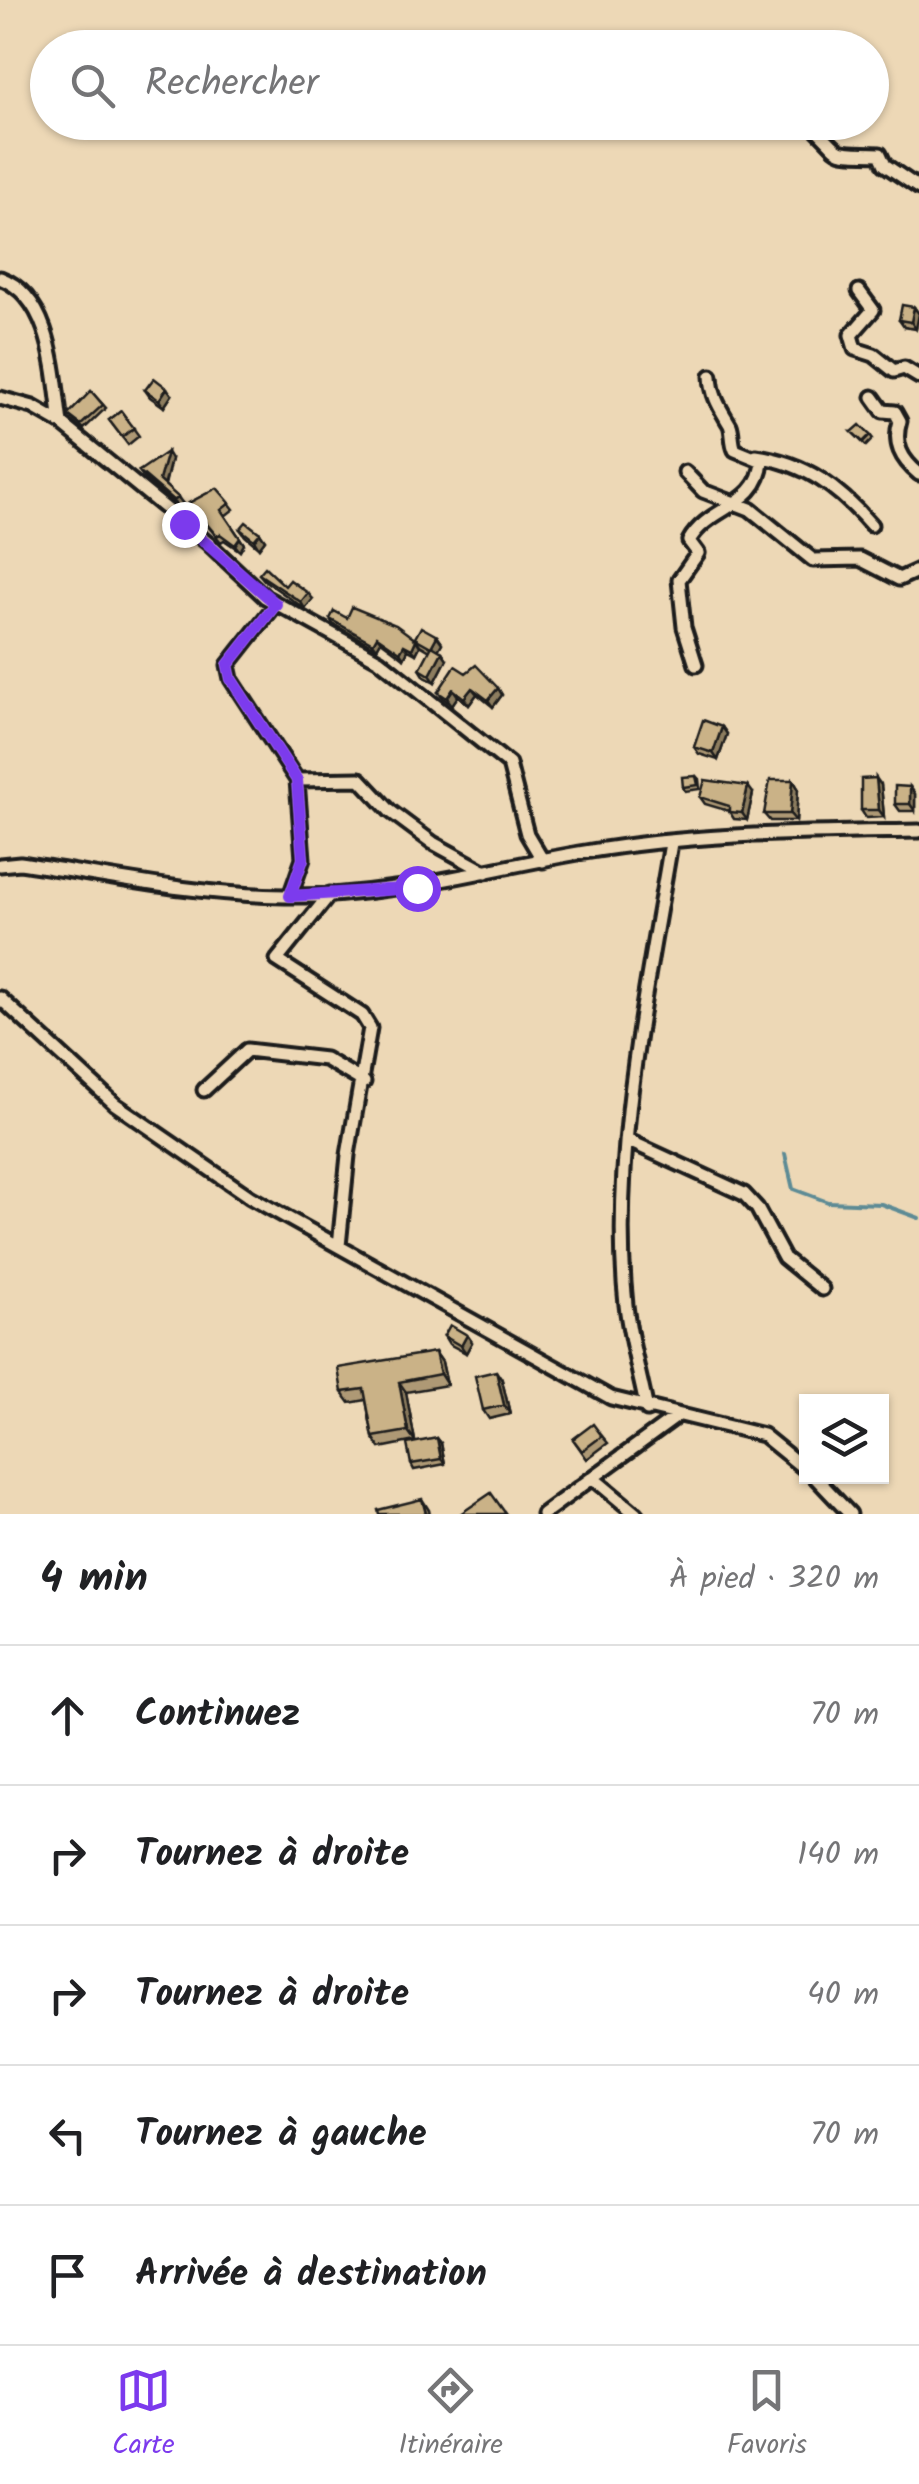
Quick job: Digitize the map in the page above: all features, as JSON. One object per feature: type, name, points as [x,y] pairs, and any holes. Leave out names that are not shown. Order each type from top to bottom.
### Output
[{"type":"street","points":[[825,140],[835,152],[848,156],[880,154],[885,165],[907,184],[919,188]]},
{"type":"street","points":[[0,278],[10,282],[47,327],[61,423]]},
{"type":"street","points":[[860,292],[873,310],[852,335],[855,349],[874,355],[894,371],[904,368],[919,378]]},
{"type":"street","points":[[696,666],[684,627],[679,580],[698,554],[689,541],[697,526],[745,500],[761,475],[762,462],[735,450],[731,427],[720,415],[712,391],[712,376]]},
{"type":"street","points":[[872,397],[884,411],[895,412],[900,422],[896,435],[900,454],[919,474]]},
{"type":"street","points":[[0,398],[33,407],[61,423],[276,604],[379,660],[509,764],[528,834],[543,861]]},
{"type":"street","points":[[752,456],[784,460],[819,477],[840,490],[871,524]]},
{"type":"street","points":[[686,472],[703,491],[735,503],[813,560],[860,559],[899,579],[919,570]]},
{"type":"street","points":[[276,604],[231,658],[228,673],[297,780],[303,859],[290,896]]},
{"type":"street","points":[[297,780],[360,779],[390,811],[432,843],[486,873]]},
{"type":"street","points":[[0,865],[290,896],[417,888],[543,861],[671,843],[760,834],[919,831]]},
{"type":"street","points":[[647,1410],[626,1306],[624,1240],[640,1034],[671,843]]},
{"type":"street","points":[[330,894],[278,960],[368,1022],[371,1040],[348,1155],[339,1246]]},
{"type":"street","points":[[0,998],[115,1104],[250,1197],[611,1398],[647,1410],[763,1435],[799,1464]]},
{"type":"street","points":[[204,1090],[247,1050],[324,1058],[364,1082]]},
{"type":"street","points":[[629,1140],[744,1194],[757,1208],[784,1258],[822,1289]]},
{"type":"street","points":[[543,1514],[677,1416]]},
{"type":"street","points":[[592,1478],[636,1514]]},
{"type":"street","points":[[822,1484],[850,1514]]},
{"type":"building","points":[[902,305],[914,307],[911,322],[899,320]]},
{"type":"building","points":[[154,378],[167,388],[159,400],[145,390]]},
{"type":"building","points":[[91,391],[103,405],[81,425],[68,415]]},
{"type":"building","points":[[121,411],[134,428],[122,437],[109,420]]},
{"type":"building","points":[[860,425],[870,435],[863,442],[852,432]]},
{"type":"building","points":[[167,452],[159,480],[178,497],[174,501],[139,471]]},
{"type":"building","points":[[217,488],[230,503],[221,510],[240,538],[235,545],[220,534],[217,536],[189,503]]},
{"type":"building","points":[[246,522],[260,533],[254,540],[240,529]]},
{"type":"building","points":[[265,567],[285,586],[290,580],[308,593],[301,602],[259,574]]},
{"type":"building","points":[[352,607],[396,625],[416,640],[412,649],[404,645],[400,652],[377,636],[373,643],[330,619],[334,611],[347,618]]},
{"type":"building","points":[[421,627],[437,636],[431,647],[415,638]]},
{"type":"building","points":[[432,646],[442,652],[430,675],[420,669]]},
{"type":"building","points":[[476,665],[498,688],[488,700],[472,688],[464,698],[453,689],[447,698],[438,692],[455,666],[466,673]]},
{"type":"building","points":[[703,720],[722,727],[713,753],[694,747]]},
{"type":"building","points":[[696,776],[698,785],[683,787],[682,777]]},
{"type":"building","points":[[876,778],[879,810],[861,810],[861,779]]},
{"type":"building","points":[[705,780],[748,786],[742,813],[729,812],[729,806],[700,797]]},
{"type":"building","points":[[770,780],[793,780],[790,814],[764,814]]},
{"type":"building","points":[[895,786],[910,787],[910,804],[895,804]]},
{"type":"building","points":[[450,1325],[467,1335],[461,1346],[444,1336]]},
{"type":"building","points":[[435,1352],[440,1374],[399,1382],[408,1431],[373,1437],[364,1389],[342,1392],[338,1368]]},
{"type":"building","points":[[496,1371],[504,1405],[483,1410],[475,1376]]},
{"type":"building","points":[[593,1424],[602,1436],[582,1451],[573,1439]]},
{"type":"building","points":[[437,1438],[441,1459],[411,1464],[407,1444]]},
{"type":"building","points":[[491,1493],[506,1514],[460,1514]]},
{"type":"building","points":[[422,1499],[426,1514],[379,1514],[378,1510]]},
{"type":"waterway","points":[[785,1154],[793,1189],[828,1202],[881,1204],[919,1218]]},
{"type":"route","points":[[184,524],[276,604],[231,658],[228,673],[297,780],[302,803],[303,859],[290,896],[417,888]]}]
